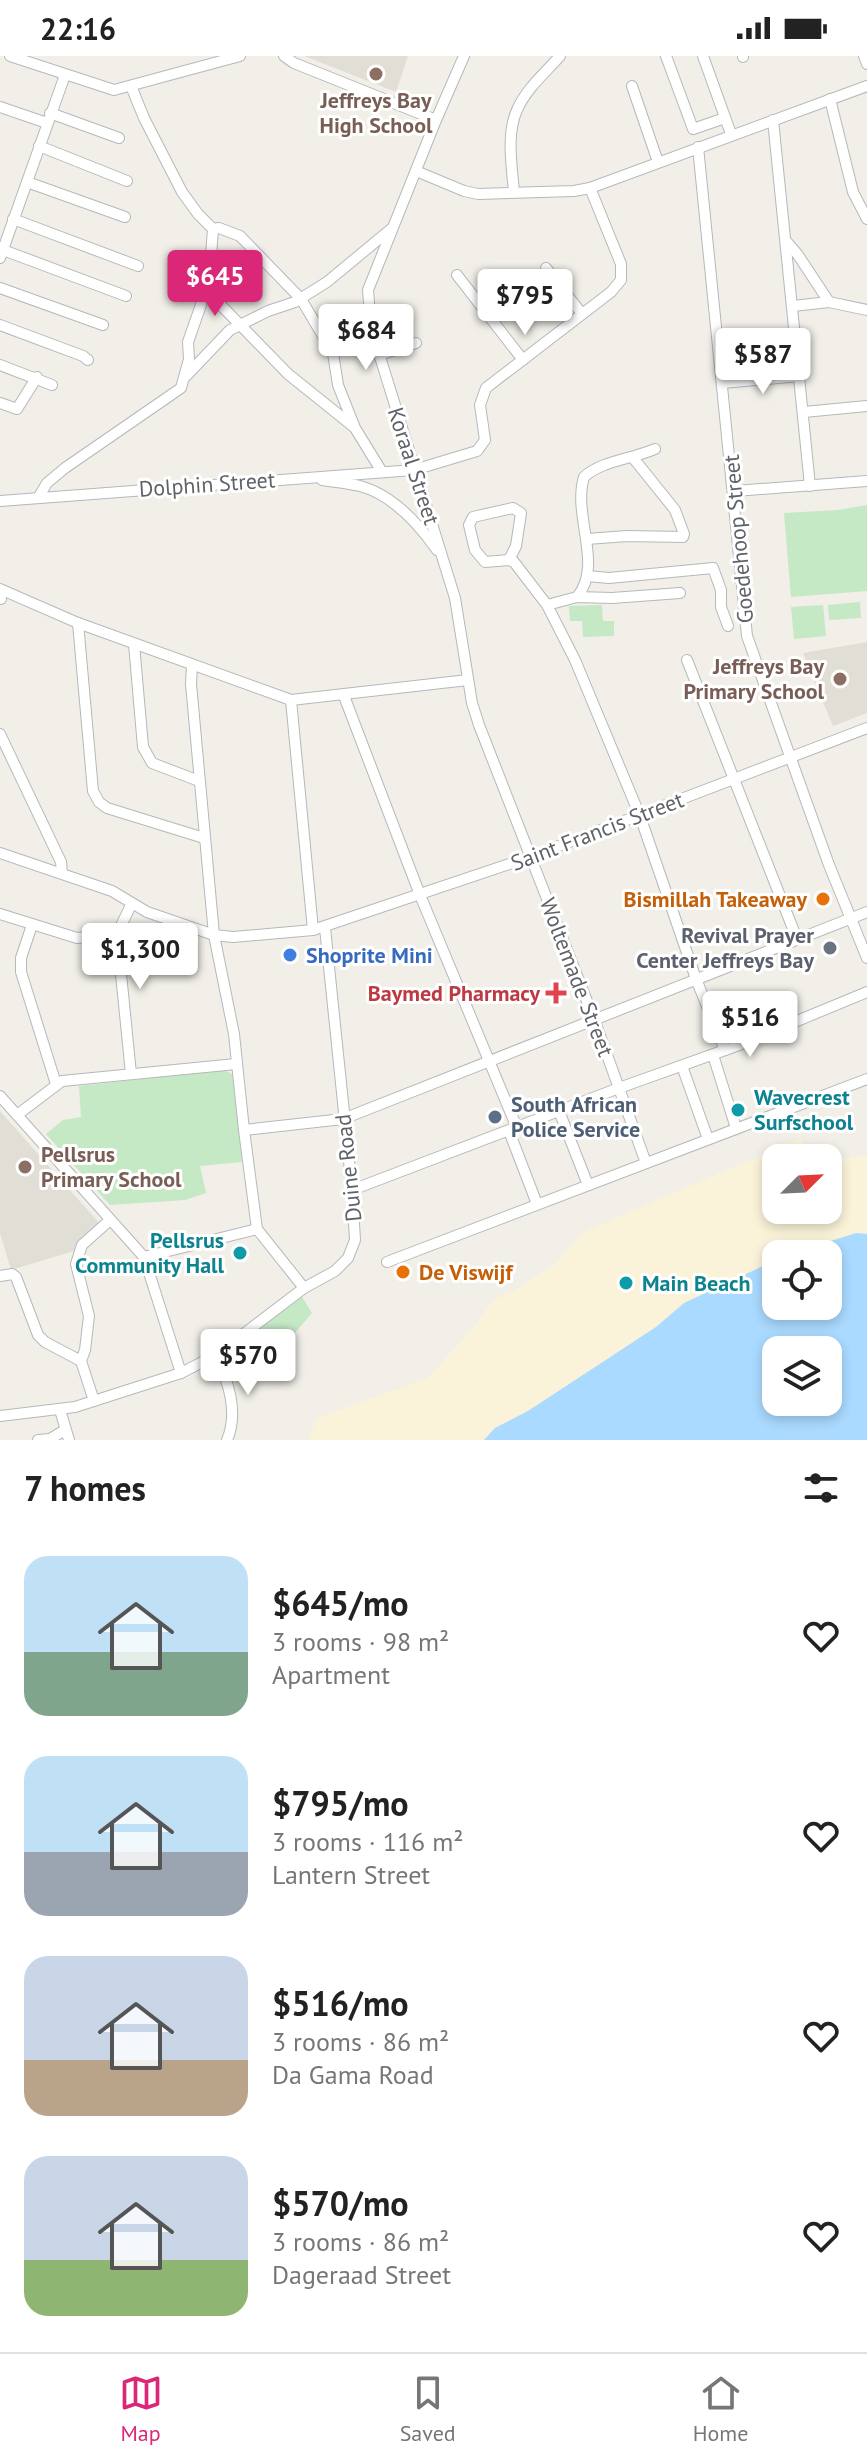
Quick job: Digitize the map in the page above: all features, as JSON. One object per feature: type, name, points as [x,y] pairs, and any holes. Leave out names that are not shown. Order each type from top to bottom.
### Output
[{"type":"street","points":[[13,56],[43,62],[65,75],[114,90],[240,56]]},
{"type":"street","points":[[284,56],[294,63],[436,120]]},
{"type":"street","name":"Koraal Street","points":[[464,56],[368,290],[371,328],[455,598],[472,703]]},
{"type":"street","points":[[514,192],[511,148],[515,113],[528,91],[560,56]]},
{"type":"street","points":[[666,56],[693,129],[725,118]]},
{"type":"street","points":[[703,56],[731,134]]},
{"type":"street","points":[[864,56],[867,64]]},
{"type":"street","points":[[65,75],[13,219],[4,231],[1,254],[126,296]]},
{"type":"street","points":[[38,498],[47,483],[65,468],[181,388],[189,359],[188,342],[207,291],[213,229],[182,192],[131,86]]},
{"type":"street","points":[[632,86],[658,162]]},
{"type":"street","points":[[416,171],[478,194],[590,188],[867,86]]},
{"type":"street","points":[[830,99],[853,192],[867,219]]},
{"type":"street","points":[[1,111],[49,118],[119,138]]},
{"type":"street","points":[[773,120],[810,486]]},
{"type":"street","points":[[39,146],[127,181]]},
{"type":"street","name":"Goedehoop Street","points":[[698,147],[735,491],[747,636],[789,756],[867,958]]},
{"type":"street","points":[[27,182],[125,217]]},
{"type":"street","points":[[457,275],[523,360],[618,286],[623,272],[590,188]]},
{"type":"street","points":[[13,219],[138,266]]},
{"type":"street","points":[[213,229],[219,228],[240,236],[301,299],[333,353],[338,385],[355,428],[382,472]]},
{"type":"street","points":[[185,377],[203,362],[230,330],[301,299],[327,282],[393,228]]},
{"type":"street","points":[[786,241],[829,302]]},
{"type":"street","points":[[546,268],[582,314]]},
{"type":"street","points":[[0,288],[103,325]]},
{"type":"street","points":[[207,291],[288,374],[355,428]]},
{"type":"street","points":[[793,306],[829,302],[867,310]]},
{"type":"street","points":[[0,325],[88,360]]},
{"type":"street","points":[[379,355],[416,343]]},
{"type":"street","name":"Dolphin Street","points":[[0,501],[414,470],[477,451],[482,446],[485,431],[481,398],[486,388],[523,360]]},
{"type":"street","points":[[0,365],[52,385]]},
{"type":"street","points":[[722,383],[800,376]]},
{"type":"street","points":[[0,403],[17,409],[37,377]]},
{"type":"street","points":[[804,412],[867,406]]},
{"type":"street","points":[[577,597],[584,588],[587,576],[587,539],[579,501],[584,477],[598,466],[634,459],[655,449]]},
{"type":"street","points":[[587,539],[660,535],[683,537],[675,510],[634,459]]},
{"type":"street","points":[[306,477],[360,486],[381,496],[402,509],[443,558]]},
{"type":"street","points":[[735,491],[867,481]]},
{"type":"street","points":[[509,560],[516,546],[521,513],[513,508],[473,517],[469,525],[475,550],[485,562],[514,562],[547,605],[575,660],[640,816],[696,979],[725,1050]]},
{"type":"street","points":[[587,576],[609,578],[713,568],[728,626]]},
{"type":"street","points":[[547,605],[577,597],[680,593]]},
{"type":"street","points":[[1,596],[291,700],[468,680]]},
{"type":"street","points":[[78,623],[93,791],[99,802],[107,808],[204,838]]},
{"type":"street","points":[[134,644],[143,747],[147,757],[152,763],[199,781]]},
{"type":"street","points":[[687,660],[797,939]]},
{"type":"street","points":[[192,665],[199,781],[214,935],[234,1034],[257,1229],[304,1288]]},
{"type":"street","points":[[344,696],[420,895],[489,1060],[537,1204]]},
{"type":"street","points":[[291,700],[313,930]]},
{"type":"street","name":"Woltemade Street","points":[[472,703],[646,1163]]},
{"type":"street","name":"Saint Francis Street","points":[[0,853],[112,891],[131,905],[214,935],[233,937],[313,930],[530,857],[867,728]]},
{"type":"street","points":[[0,734],[61,862],[62,873]]},
{"type":"street","points":[[131,905],[117,934],[131,1074]]},
{"type":"street","points":[[244,1130],[343,1119],[867,912]]},
{"type":"street","points":[[0,914],[77,938],[117,934]]},
{"type":"street","points":[[32,925],[21,958],[21,972],[56,1084]]},
{"type":"street","name":"Duine Road","points":[[0,1416],[60,1410],[181,1373],[216,1355],[304,1288],[335,1271],[348,1258],[355,1240],[352,1190],[325,928]]},
{"type":"street","points":[[352,1190],[713,1055],[867,992]]},
{"type":"street","points":[[713,1055],[736,1128]]},
{"type":"street","points":[[17,1115],[56,1084],[236,1064]]},
{"type":"street","points":[[682,1066],[708,1139]]},
{"type":"street","points":[[387,1262],[867,1079]]},
{"type":"street","points":[[0,1096],[144,1257],[181,1373]]},
{"type":"street","points":[[559,1111],[588,1185]]},
{"type":"street","points":[[94,1401],[81,1361],[89,1316],[76,1264],[82,1245],[110,1220]]},
{"type":"street","points":[[144,1257],[257,1229]]},
{"type":"street","points":[[0,1276],[12,1274],[16,1277],[38,1335],[81,1361]]},
{"type":"street","points":[[216,1355],[225,1374],[233,1406],[227,1440]]},
{"type":"street","points":[[38,1440],[67,1435],[60,1410]]},
{"type":"shaded area","name":"Jeffreys Bay High School","points":[[304,56],[408,56],[396,92]]},
{"type":"shaded area","name":"Jeffreys Bay Primary School","points":[[867,642],[867,713],[833,726],[803,653]]},
{"type":"shaded area","name":"Pellsrus Primary School","points":[[0,1111],[99,1223],[74,1251],[11,1270],[0,1233]]},
{"type":"green space","points":[[867,505],[867,591],[791,597],[784,513]]},
{"type":"green space","points":[[860,602],[861,618],[829,620],[828,605]]},
{"type":"green space","points":[[602,605],[603,621],[614,621],[614,636],[583,637],[582,621],[570,621],[569,606]]},
{"type":"green space","points":[[823,605],[826,636],[794,639],[791,607]]},
{"type":"green space","points":[[225,1070],[233,1075],[242,1162],[200,1166],[206,1193],[185,1200],[110,1205],[46,1134],[63,1120],[81,1117],[79,1086]]},
{"type":"green space","points":[[302,1297],[312,1313],[276,1355],[240,1343]]},
{"type":"sand","name":"Main Beach","points":[[801,1138],[804,1144],[787,1144]]},
{"type":"sand","name":"Main Beach","points":[[762,1155],[762,1224],[842,1224],[842,1159],[867,1155],[867,1234],[856,1233],[834,1240],[762,1240],[762,1267],[684,1303],[656,1327],[528,1411],[495,1428],[484,1440],[308,1440],[317,1418],[428,1378],[477,1323],[493,1300],[516,1290],[554,1265],[582,1233]]},
{"type":"water","points":[[856,1233],[867,1234],[867,1440],[484,1440],[495,1428],[528,1411],[656,1327],[684,1303],[762,1267],[762,1320],[842,1320],[842,1240],[834,1240]]},
{"type":"place","name":"Jeffreys Bay High School","points":[[376,74]]},
{"type":"place","name":"Jeffreys Bay Primary School","points":[[840,679]]},
{"type":"place","name":"Bismillah Takeaway","points":[[823,899]]},
{"type":"place","name":"Revival Prayer Center Jeffreys Bay","points":[[830,948]]},
{"type":"place","name":"Shoprite Mini","points":[[290,955]]},
{"type":"place","name":"Baymed Pharmacy","points":[[556,993]]},
{"type":"place","name":"Wavecrest Surfschool","points":[[738,1110]]},
{"type":"place","name":"South African Police Service","points":[[495,1117]]},
{"type":"place","name":"Pellsrus Primary School","points":[[25,1167]]},
{"type":"place","name":"Pellsrus Community Hall","points":[[240,1253]]},
{"type":"place","name":"De Viswijf","points":[[403,1272]]},
{"type":"place","name":"Main Beach","points":[[626,1283]]}]
